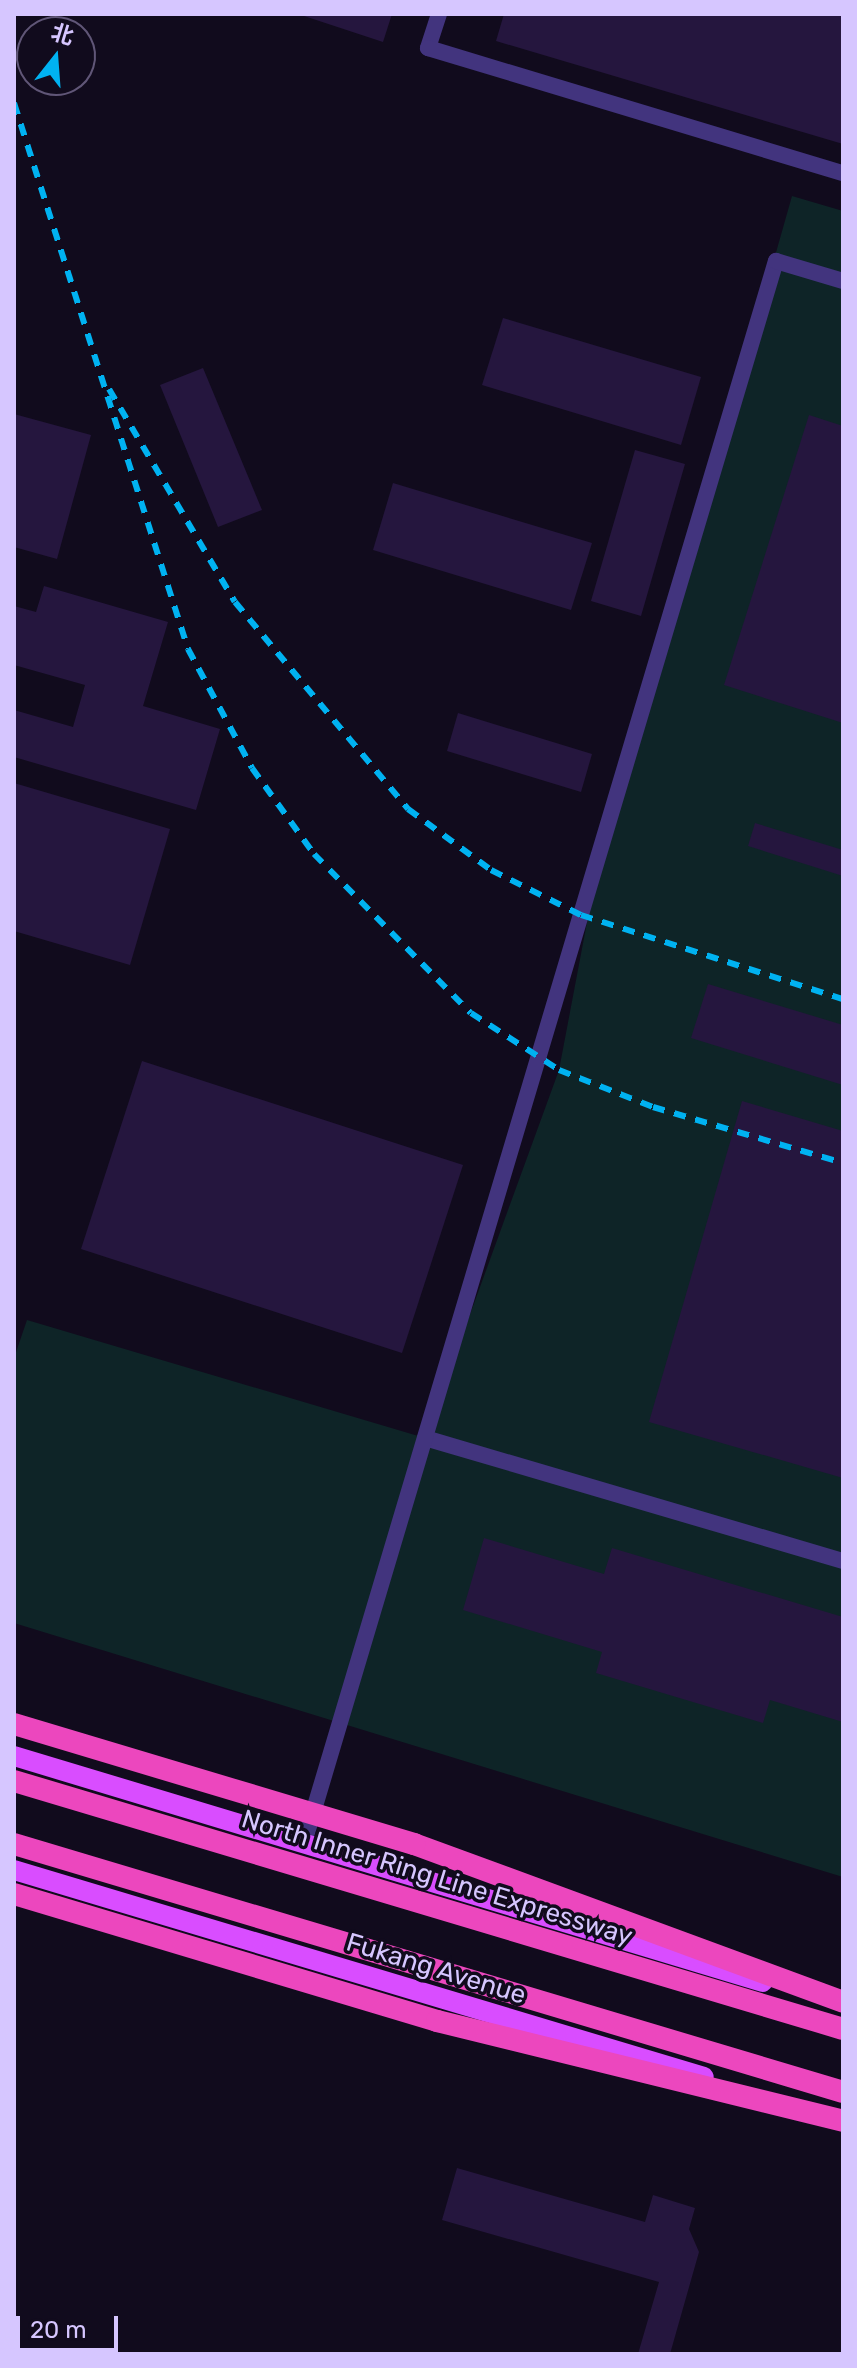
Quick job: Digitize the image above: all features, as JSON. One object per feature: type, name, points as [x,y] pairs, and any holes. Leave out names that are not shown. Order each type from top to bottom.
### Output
[{"type":"highway","points":[[14,1724],[414,1844],[843,2004]]},
{"type":"highway","name":"North Inner Ring Line Expressway","points":[[14,1781],[843,2029]]},
{"type":"highway","points":[[14,1844],[843,2092]]},
{"type":"highway","points":[[14,1894],[369,2001],[843,2120]]},
{"type":"main road","points":[[14,1756],[843,2004]]},
{"type":"main road","name":"Fukang Avenue","points":[[14,1870],[843,2120]]},
{"type":"lane","points":[[439,14],[428,48],[843,173]]},
{"type":"lane","points":[[304,1843],[776,261],[843,281]]},
{"type":"lane","points":[[425,1438],[843,1561]]},
{"type":"green space","points":[[792,196],[843,211],[843,1877],[14,1623],[14,1358],[27,1320],[425,1438],[559,1070],[588,917]]},
{"type":"building","points":[[298,14],[392,14],[383,42]]},
{"type":"building","points":[[504,14],[843,14],[843,144],[496,41]]},
{"type":"building","points":[[503,318],[701,377],[681,445],[482,385]]},
{"type":"building","points":[[203,368],[262,510],[218,527],[160,385]]},
{"type":"building","points":[[14,414],[91,435],[57,559],[14,547]]},
{"type":"building","points":[[809,415],[843,426],[843,723],[724,685]]},
{"type":"building","points":[[635,450],[685,464],[641,616],[591,601]]},
{"type":"building","points":[[393,483],[592,543],[571,610],[373,550]]},
{"type":"building","points":[[44,586],[168,622],[143,706],[220,729],[196,810],[14,757],[14,710],[73,727],[85,685],[14,665],[14,606],[36,612]]},
{"type":"building","points":[[458,713],[592,754],[581,792],[447,751]]},
{"type":"building","points":[[14,783],[170,829],[130,965],[14,931]]},
{"type":"building","points":[[755,823],[843,850],[843,876],[748,846]]},
{"type":"building","points":[[708,984],[843,1025],[843,1085],[691,1038]]},
{"type":"building","points":[[142,1061],[463,1165],[402,1353],[81,1249]]},
{"type":"building","points":[[742,1101],[843,1131],[843,1478],[649,1422]]},
{"type":"building","points":[[484,1538],[604,1574],[612,1548],[843,1617],[843,1722],[770,1700],[763,1723],[596,1673],[602,1652],[463,1610]]},
{"type":"building","points":[[457,2168],[645,2222],[653,2195],[695,2208],[689,2229],[699,2252],[670,2354],[638,2354],[659,2282],[442,2220]]},
{"type":"railway","points":[[14,103],[188,649],[252,768],[314,854],[471,1013],[559,1070],[653,1107],[843,1163]]},
{"type":"railway","points":[[109,389],[235,602],[408,809],[491,870],[581,915],[843,999]]}]
